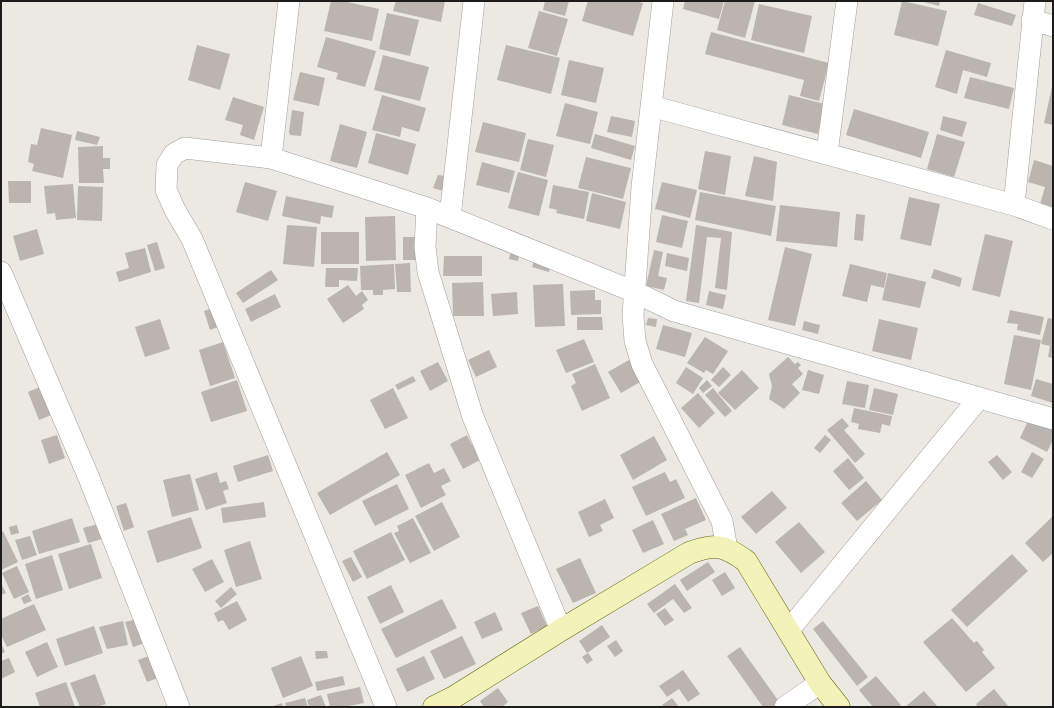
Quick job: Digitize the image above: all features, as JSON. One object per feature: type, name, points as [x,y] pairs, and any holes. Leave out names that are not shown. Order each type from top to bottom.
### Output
[{"type":"street","points":[[271,158],[289,1]]},
{"type":"street","points":[[450,217],[474,1]]},
{"type":"street","points":[[663,1],[642,187],[633,315],[635,341],[642,364],[722,522],[727,548]]},
{"type":"street","points":[[827,153],[847,1]]},
{"type":"street","points":[[1014,205],[1034,11]]},
{"type":"street","points":[[1034,11],[1053,26]]},
{"type":"street","points":[[651,106],[1014,205],[1053,219]]},
{"type":"street","points":[[386,707],[192,239],[175,210],[166,190],[167,165],[174,154],[185,148],[271,158],[427,208],[635,292],[674,311],[1053,419]]},
{"type":"street","points":[[427,208],[425,247],[428,272],[473,417],[561,630]]},
{"type":"street","points":[[1,272],[89,478],[179,707]]},
{"type":"street","points":[[788,631],[979,398]]},
{"type":"street","points":[[434,707],[454,697],[561,630],[689,553],[706,546],[727,548],[746,561],[820,683],[839,707]]},
{"type":"street","points":[[785,707],[820,683]]},
{"type":"building","points":[[331,1],[343,1],[379,9],[372,41],[324,31]]},
{"type":"building","points":[[396,1],[445,1],[441,22],[393,11]]},
{"type":"building","points":[[545,1],[569,1],[565,16],[543,10]]},
{"type":"building","points":[[588,1],[636,1],[643,3],[633,36],[582,21]]},
{"type":"building","points":[[685,1],[724,1],[719,19],[683,9]]},
{"type":"building","points":[[725,1],[755,1],[745,38],[717,30]]},
{"type":"building","points":[[902,1],[947,11],[938,46],[894,35]]},
{"type":"building","points":[[920,1],[940,1],[939,6]]},
{"type":"building","points":[[978,3],[1016,15],[1012,26],[974,15]]},
{"type":"building","points":[[759,4],[812,16],[804,53],[751,40]]},
{"type":"building","points":[[539,11],[568,19],[557,56],[528,48]]},
{"type":"building","points":[[387,13],[419,20],[410,56],[379,49]]},
{"type":"building","points":[[711,32],[829,63],[819,101],[800,96],[804,80],[705,54]]},
{"type":"building","points":[[326,37],[376,51],[365,87],[336,79],[338,73],[317,67]]},
{"type":"building","points":[[197,45],[230,54],[220,90],[188,80]]},
{"type":"building","points":[[506,45],[560,58],[551,94],[497,80]]},
{"type":"building","points":[[946,50],[991,63],[987,77],[963,70],[957,94],[935,87]]},
{"type":"building","points":[[383,55],[429,67],[420,101],[374,90]]},
{"type":"building","points":[[569,60],[604,68],[596,103],[561,95]]},
{"type":"building","points":[[300,72],[325,78],[319,106],[293,100]]},
{"type":"building","points":[[970,77],[1014,88],[1009,109],[964,98]]},
{"type":"building","points":[[1053,87],[1053,125],[1044,123]]},
{"type":"building","points":[[382,95],[426,108],[419,132],[402,127],[400,137],[372,130]]},
{"type":"building","points":[[789,95],[825,104],[818,134],[782,125]]},
{"type":"building","points":[[233,97],[264,107],[254,140],[240,135],[243,125],[225,120]]},
{"type":"building","points":[[565,103],[598,112],[590,144],[556,136]]},
{"type":"building","points":[[854,109],[929,132],[921,158],[846,135]]},
{"type":"building","points":[[292,110],[304,112],[301,136],[290,135],[289,132]]},
{"type":"building","points":[[611,116],[635,121],[632,137],[607,132]]},
{"type":"building","points":[[943,116],[967,122],[962,137],[940,130]]},
{"type":"building","points":[[483,122],[526,133],[519,162],[475,152]]},
{"type":"building","points":[[340,124],[367,132],[357,168],[330,161]]},
{"type":"building","points":[[41,128],[72,135],[63,178],[32,171],[34,164],[28,162],[31,144],[37,145]]},
{"type":"building","points":[[77,131],[100,137],[97,145],[75,140]]},
{"type":"building","points":[[376,133],[416,144],[408,175],[368,163]]},
{"type":"building","points":[[595,134],[635,146],[631,160],[591,148]]},
{"type":"building","points":[[937,134],[965,142],[954,177],[927,169]]},
{"type":"building","points":[[528,139],[554,145],[546,177],[520,170]]},
{"type":"building","points":[[103,146],[103,158],[110,158],[110,169],[103,169],[104,183],[79,183],[78,147]]},
{"type":"building","points":[[705,151],[731,156],[725,195],[698,189]]},
{"type":"building","points":[[754,156],[777,162],[773,201],[745,196]]},
{"type":"building","points":[[586,157],[631,168],[623,199],[578,188]]},
{"type":"building","points":[[1034,160],[1053,166],[1053,207],[1040,204],[1045,187],[1028,182]]},
{"type":"building","points":[[482,162],[515,171],[509,193],[476,185]]},
{"type":"building","points":[[518,172],[548,180],[539,216],[508,208]]},
{"type":"building","points":[[438,175],[445,176],[443,191],[433,188]]},
{"type":"building","points":[[8,181],[31,181],[31,203],[9,203]]},
{"type":"building","points":[[245,182],[277,191],[268,221],[236,212]]},
{"type":"building","points":[[662,182],[697,190],[690,218],[655,209]]},
{"type":"building","points":[[73,184],[76,218],[56,220],[55,213],[47,214],[44,186]]},
{"type":"building","points":[[553,185],[589,192],[584,219],[556,213],[557,210],[549,208]]},
{"type":"building","points":[[78,186],[103,187],[102,221],[77,220]]},
{"type":"building","points":[[700,192],[776,206],[771,236],[695,220]]},
{"type":"building","points":[[592,193],[626,202],[620,229],[586,221]]},
{"type":"building","points":[[286,196],[334,206],[332,218],[321,216],[320,224],[282,216]]},
{"type":"building","points":[[909,197],[940,204],[931,246],[900,239]]},
{"type":"building","points":[[780,205],[840,212],[837,247],[776,241]]},
{"type":"building","points":[[856,214],[865,215],[863,241],[854,240]]},
{"type":"building","points":[[662,215],[688,221],[682,248],[656,242]]},
{"type":"building","points":[[395,216],[396,260],[366,261],[365,217]]},
{"type":"building","points":[[287,225],[317,227],[314,267],[283,264]]},
{"type":"building","points":[[696,225],[732,232],[727,290],[715,288],[721,238],[707,237],[699,303],[686,301]]},
{"type":"building","points":[[37,229],[44,254],[20,261],[13,236]]},
{"type":"building","points":[[321,232],[359,232],[359,264],[321,264]]},
{"type":"building","points":[[985,234],[1013,241],[1000,297],[972,290]]},
{"type":"building","points":[[403,237],[416,237],[417,260],[403,260]]},
{"type":"building","points":[[157,242],[165,268],[155,271],[147,245]]},
{"type":"building","points":[[785,247],[812,254],[795,326],[768,320]]},
{"type":"building","points":[[145,248],[151,272],[119,282],[116,272],[129,268],[125,253]]},
{"type":"building","points":[[511,249],[520,250],[518,261],[509,259]]},
{"type":"building","points":[[654,250],[663,252],[658,276],[667,278],[664,290],[646,286]]},
{"type":"building","points":[[667,253],[689,258],[687,271],[665,266]]},
{"type":"building","points":[[444,256],[482,256],[482,276],[443,276]]},
{"type":"building","points":[[535,257],[551,262],[549,272],[532,267]]},
{"type":"building","points":[[410,263],[411,292],[397,292],[395,264]]},
{"type":"building","points":[[394,264],[395,289],[383,290],[383,295],[373,295],[373,290],[361,290],[360,266]]},
{"type":"building","points":[[850,264],[887,273],[884,288],[871,285],[867,302],[842,296]]},
{"type":"building","points":[[326,268],[358,268],[357,281],[339,280],[339,287],[325,287]]},
{"type":"building","points":[[934,269],[962,278],[960,287],[931,278]]},
{"type":"building","points":[[271,270],[278,280],[243,303],[236,293]]},
{"type":"building","points":[[888,273],[926,282],[920,308],[882,300]]},
{"type":"building","points":[[483,282],[484,316],[453,316],[452,283]]},
{"type":"building","points":[[563,284],[565,326],[535,327],[533,285]]},
{"type":"building","points":[[348,285],[356,296],[362,291],[368,300],[362,305],[364,309],[343,323],[327,299]]},
{"type":"building","points":[[595,290],[595,300],[601,300],[601,314],[571,315],[570,291]]},
{"type":"building","points":[[709,291],[726,295],[723,309],[706,305]]},
{"type":"building","points":[[517,292],[518,314],[493,316],[491,294]]},
{"type":"building","points":[[275,294],[281,307],[251,322],[245,309]]},
{"type":"building","points":[[215,307],[221,326],[210,330],[204,311]]},
{"type":"building","points":[[1010,310],[1044,317],[1040,335],[1017,330],[1018,324],[1007,323]]},
{"type":"building","points":[[577,317],[602,317],[603,330],[577,330]]},
{"type":"building","points":[[648,318],[657,319],[656,327],[646,325]]},
{"type":"building","points":[[1048,318],[1053,319],[1053,358],[1048,357],[1050,346],[1041,344]]},
{"type":"building","points":[[160,319],[170,349],[145,357],[135,327]]},
{"type":"building","points":[[879,319],[918,328],[911,360],[872,351]]},
{"type":"building","points":[[804,321],[820,325],[818,334],[802,330]]},
{"type":"building","points":[[663,325],[692,333],[685,357],[656,349]]},
{"type":"building","points":[[1014,335],[1041,340],[1031,390],[1004,384]]},
{"type":"building","points":[[705,337],[728,351],[713,374],[706,370],[704,373],[687,363]]},
{"type":"building","points":[[584,339],[594,362],[566,373],[556,350]]},
{"type":"building","points":[[223,342],[235,378],[210,386],[199,350]]},
{"type":"building","points":[[489,350],[497,367],[476,377],[468,360]]},
{"type":"building","points":[[788,357],[795,364],[798,362],[801,365],[798,368],[803,374],[792,384],[800,393],[784,409],[769,399],[772,386],[769,374]]},
{"type":"building","points":[[629,360],[642,381],[621,393],[608,372]]},
{"type":"building","points":[[438,362],[448,381],[430,391],[420,371]]},
{"type":"building","points":[[595,364],[610,398],[582,411],[571,386],[576,383],[572,374]]},
{"type":"building","points":[[686,367],[703,378],[693,394],[676,383]]},
{"type":"building","points":[[723,367],[731,375],[719,387],[711,380]]},
{"type":"building","points":[[742,370],[759,388],[735,410],[718,393]]},
{"type":"building","points":[[808,370],[824,375],[819,394],[802,390]]},
{"type":"building","points":[[413,376],[416,381],[398,390],[395,385]]},
{"type":"building","points":[[1036,379],[1053,384],[1053,403],[1031,396]]},
{"type":"building","points":[[237,380],[247,411],[211,422],[201,392]]},
{"type":"building","points":[[707,380],[712,386],[703,393],[699,388]]},
{"type":"building","points":[[847,381],[869,385],[865,408],[842,404]]},
{"type":"building","points":[[40,387],[51,415],[39,420],[28,392]]},
{"type":"building","points":[[393,388],[408,418],[385,429],[370,400]]},
{"type":"building","points":[[713,388],[732,411],[725,417],[705,395]]},
{"type":"building","points":[[874,388],[898,394],[893,415],[869,410]]},
{"type":"building","points":[[698,393],[715,413],[699,428],[681,408]]},
{"type":"building","points":[[854,408],[892,416],[890,426],[882,424],[880,433],[858,429],[859,424],[851,422]]},
{"type":"building","points":[[1030,417],[1053,428],[1053,440],[1047,452],[1020,438]]},
{"type":"building","points":[[842,418],[849,426],[844,430],[865,454],[855,463],[827,430]]},
{"type":"building","points":[[57,435],[65,458],[49,464],[41,440]]},
{"type":"building","points":[[467,435],[480,460],[463,469],[450,444]]},
{"type":"building","points":[[825,435],[831,440],[820,453],[814,448]]},
{"type":"building","points":[[654,436],[667,460],[633,480],[620,455]]},
{"type":"building","points":[[387,452],[400,475],[330,515],[317,493]]},
{"type":"building","points":[[1032,452],[1044,459],[1032,478],[1021,472]]},
{"type":"building","points":[[268,455],[273,471],[238,482],[233,466]]},
{"type":"building","points":[[997,455],[1012,472],[1003,480],[988,462]]},
{"type":"building","points":[[848,458],[864,478],[849,490],[833,471]]},
{"type":"building","points":[[429,463],[434,473],[444,468],[451,481],[441,486],[446,495],[421,508],[405,475]]},
{"type":"building","points":[[217,472],[220,483],[226,481],[229,489],[223,491],[227,503],[206,510],[195,479]]},
{"type":"building","points":[[665,472],[670,482],[676,479],[685,498],[646,516],[632,487]]},
{"type":"building","points":[[190,474],[199,510],[172,517],[163,480]]},
{"type":"building","points":[[866,481],[882,500],[857,521],[841,503]]},
{"type":"building","points":[[397,484],[409,509],[375,526],[362,501]]},
{"type":"building","points":[[772,491],[787,508],[756,534],[741,517]]},
{"type":"building","points":[[696,498],[706,520],[685,529],[688,535],[674,541],[661,514]]},
{"type":"building","points":[[605,499],[614,518],[600,525],[603,531],[589,537],[578,512]]},
{"type":"building","points":[[264,502],[266,517],[223,523],[221,508]]},
{"type":"building","points":[[442,502],[460,537],[434,551],[415,516]]},
{"type":"building","points":[[126,503],[134,527],[124,531],[116,506]]},
{"type":"building","points":[[1053,516],[1053,553],[1043,562],[1025,543]]},
{"type":"building","points":[[191,517],[202,548],[157,563],[147,531]]},
{"type":"building","points":[[72,518],[80,542],[39,554],[32,531]]},
{"type":"building","points":[[413,518],[431,553],[410,563],[394,533],[399,531],[397,526]]},
{"type":"building","points":[[653,520],[664,544],[643,553],[632,530]]},
{"type":"building","points":[[799,522],[825,552],[801,573],[775,542]]},
{"type":"building","points":[[98,524],[102,539],[88,543],[83,528]]},
{"type":"building","points":[[17,525],[19,533],[11,535],[9,527]]},
{"type":"building","points":[[3,531],[18,562],[1,570],[1,533]]},
{"type":"building","points":[[391,532],[405,560],[367,579],[353,551]]},
{"type":"building","points":[[30,536],[37,555],[22,560],[15,540]]},
{"type":"building","points":[[250,541],[262,579],[236,587],[224,550]]},
{"type":"building","points":[[91,544],[102,578],[69,589],[58,554]]},
{"type":"building","points":[[1012,554],[1028,571],[967,627],[951,610]]},
{"type":"building","points":[[52,555],[63,590],[36,599],[25,564]]},
{"type":"building","points":[[351,557],[362,577],[353,582],[342,561]]},
{"type":"building","points":[[580,558],[596,593],[573,603],[556,569]]},
{"type":"building","points":[[212,559],[224,582],[205,592],[192,569]]},
{"type":"building","points":[[708,562],[715,572],[687,591],[680,580]]},
{"type":"building","points":[[17,566],[29,592],[14,599],[2,573]]},
{"type":"building","points":[[725,572],[735,588],[722,596],[712,580]]},
{"type":"building","points":[[1,583],[6,593],[1,595]]},
{"type":"building","points":[[675,584],[692,608],[684,613],[673,599],[654,613],[647,604]]},
{"type":"building","points":[[391,585],[404,612],[380,624],[367,597]]},
{"type":"building","points":[[231,587],[237,594],[221,608],[215,601]]},
{"type":"building","points":[[28,594],[32,601],[24,604],[21,598]]},
{"type":"building","points":[[442,599],[457,628],[396,658],[381,629]]},
{"type":"building","points":[[237,601],[247,620],[229,630],[223,620],[218,622],[214,613]]},
{"type":"building","points":[[34,604],[46,630],[7,647],[1,635],[1,619]]},
{"type":"building","points":[[538,606],[547,626],[531,634],[521,613]]},
{"type":"building","points":[[665,608],[674,620],[665,626],[656,614]]},
{"type":"building","points":[[495,612],[503,630],[482,639],[474,622]]},
{"type":"building","points":[[952,618],[974,643],[977,641],[984,650],[982,652],[995,668],[966,692],[923,642]]},
{"type":"building","points":[[137,619],[145,643],[133,647],[125,622]]},
{"type":"building","points":[[123,621],[128,645],[107,649],[99,627]]},
{"type":"building","points":[[823,621],[868,677],[857,686],[813,629]]},
{"type":"building","points":[[602,625],[610,637],[587,653],[579,641]]},
{"type":"building","points":[[94,626],[103,653],[65,666],[56,639]]},
{"type":"building","points":[[462,636],[476,664],[444,679],[430,651]]},
{"type":"building","points":[[616,640],[623,651],[615,657],[607,646]]},
{"type":"building","points":[[47,642],[58,667],[37,677],[25,652]]},
{"type":"building","points":[[1,643],[5,652],[1,654]]},
{"type":"building","points":[[740,647],[780,703],[774,707],[763,707],[727,656]]},
{"type":"building","points":[[315,651],[327,651],[328,658],[316,659]]},
{"type":"building","points":[[588,653],[593,660],[587,664],[582,657]]},
{"type":"building","points":[[149,656],[158,678],[147,682],[138,660]]},
{"type":"building","points":[[301,656],[313,686],[283,698],[271,668]]},
{"type":"building","points":[[424,656],[435,679],[407,692],[396,669]]},
{"type":"building","points":[[9,658],[15,672],[1,679],[1,661]]},
{"type":"building","points":[[683,670],[700,694],[688,702],[679,689],[667,697],[659,686]]},
{"type":"building","points":[[95,674],[106,704],[97,707],[80,707],[70,683]]},
{"type":"building","points":[[343,676],[345,685],[317,691],[315,682]]},
{"type":"building","points":[[876,676],[901,705],[898,707],[873,707],[859,690]]},
{"type":"building","points":[[66,682],[75,707],[40,707],[35,693]]},
{"type":"building","points":[[360,687],[364,703],[343,707],[330,707],[327,694]]},
{"type":"building","points":[[498,688],[508,702],[502,707],[484,707],[480,701]]},
{"type":"building","points":[[994,689],[1009,707],[978,707],[976,704]]},
{"type":"building","points":[[924,691],[938,707],[905,707]]},
{"type":"building","points":[[321,695],[326,707],[309,707],[307,700]]},
{"type":"building","points":[[305,698],[308,707],[286,707],[285,703]]},
{"type":"building","points":[[672,698],[679,707],[664,707],[662,705]]},
{"type":"building","points":[[282,703],[283,707],[270,707]]}]
